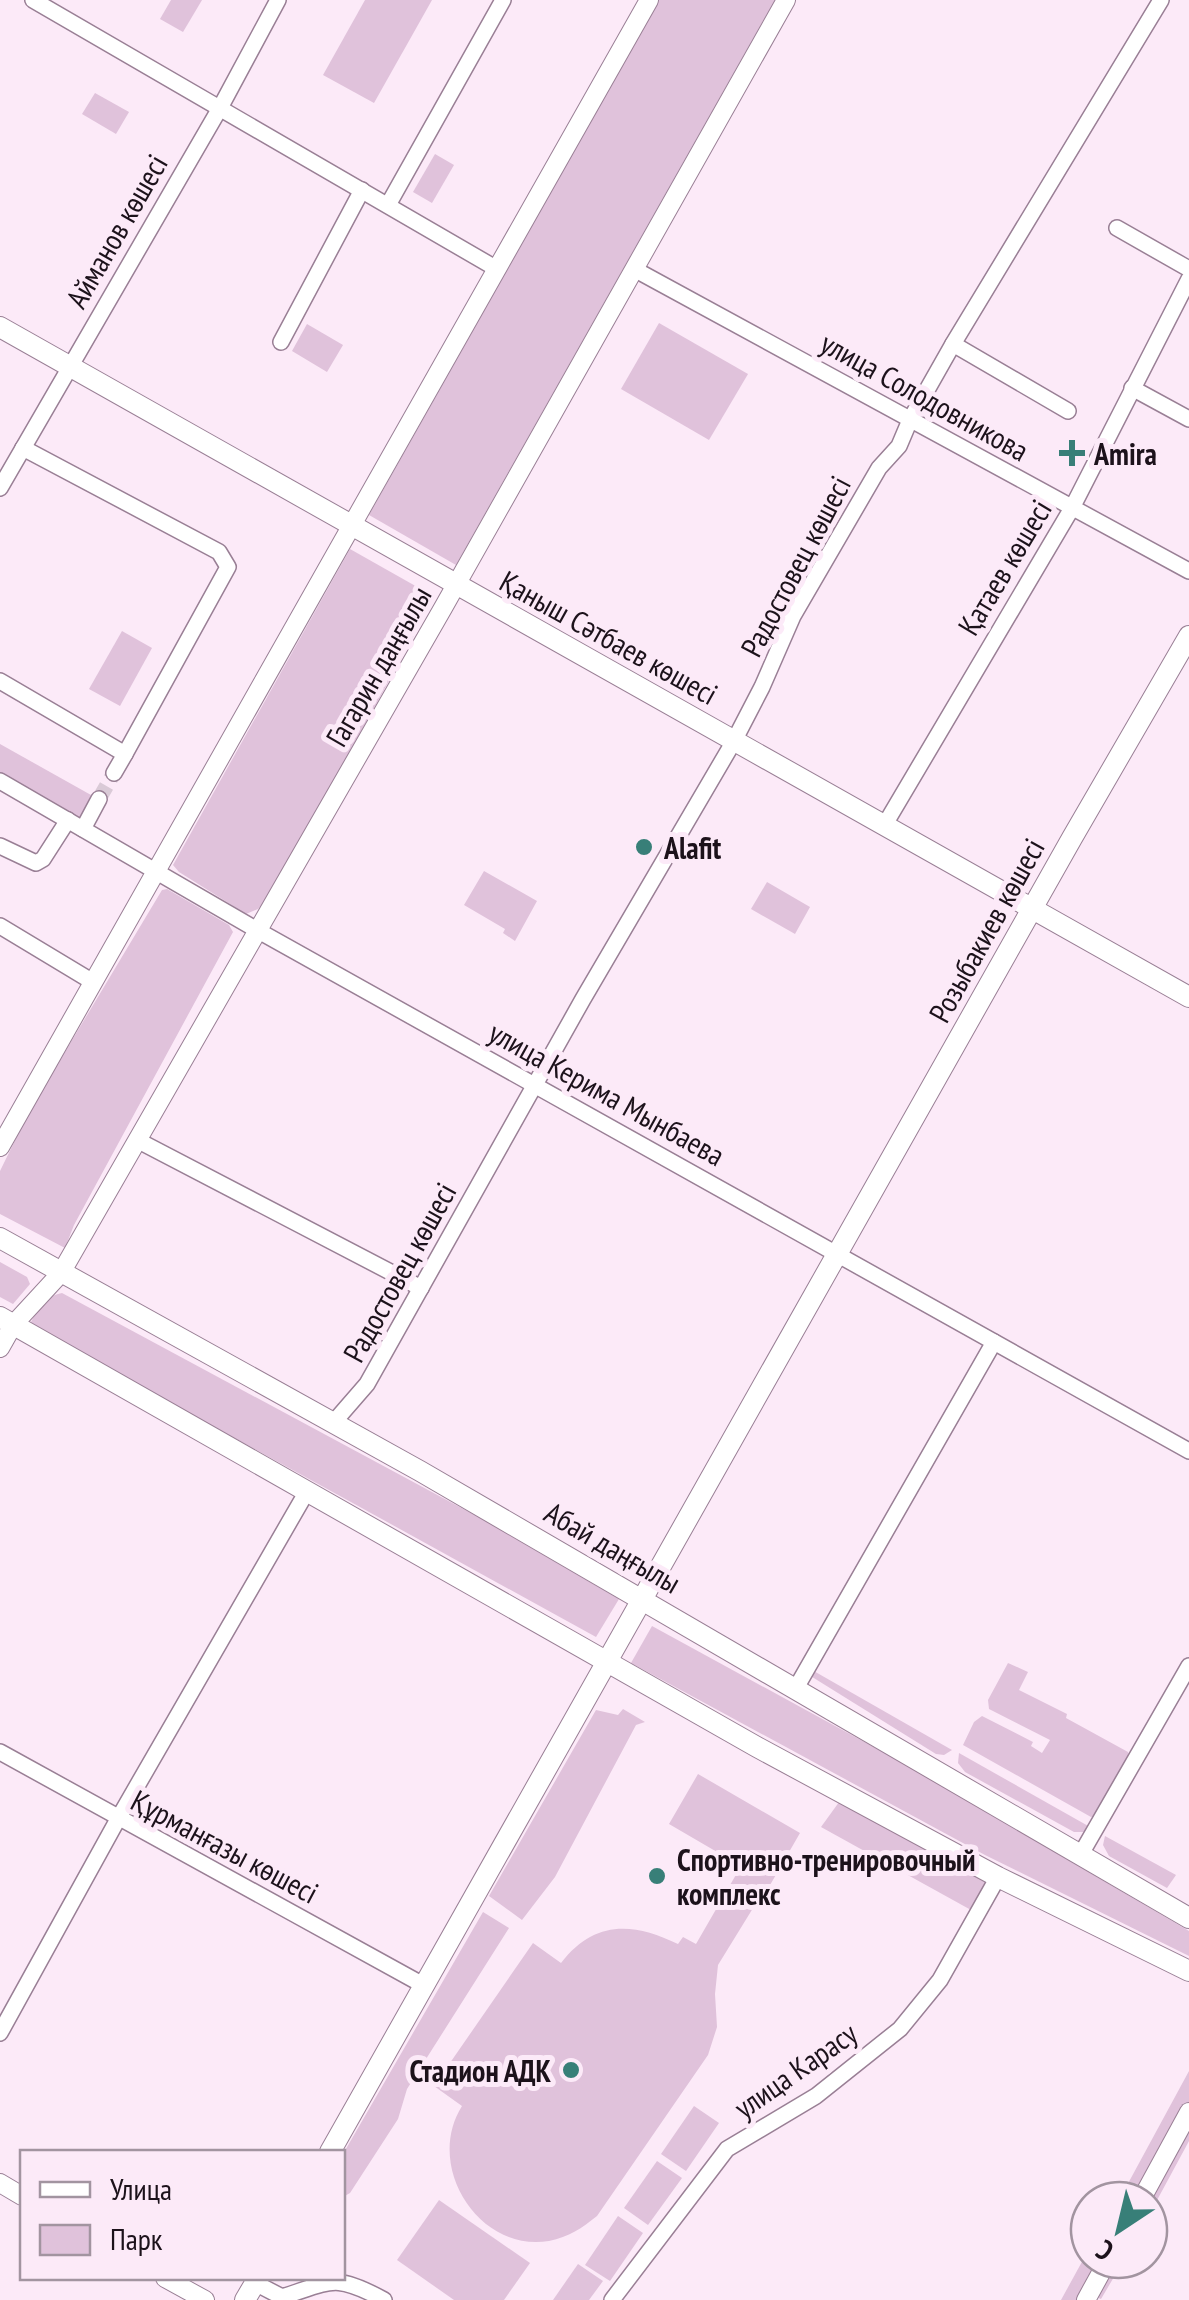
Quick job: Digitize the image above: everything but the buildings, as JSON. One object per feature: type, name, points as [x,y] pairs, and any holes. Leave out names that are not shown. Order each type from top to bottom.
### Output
[{"type":"main road","name":"Қаныш Сәтбаев көшесі","points":[[0,327],[1189,997]]},
{"type":"main road","name":"Розыбакиев көшесі","points":[[644,1599],[1189,636]]},
{"type":"main road","name":"Абай даңғылы","points":[[0,1238],[644,1599],[1189,1918]]},
{"type":"main road","points":[[6,1321],[306,1493],[998,1877],[1189,1971]]},
{"type":"main road","points":[[331,2150],[644,1599]]},
{"type":"street","points":[[34,0],[497,270]]},
{"type":"street","name":"Айманов көшесі","points":[[0,488],[220,108],[278,0]]},
{"type":"street","points":[[388,205],[503,0]]},
{"type":"street","points":[[0,1147],[649,0]]},
{"type":"street","name":"Гагарин даңғылы","points":[[0,1348],[6,1321],[61,1273],[786,0]]},
{"type":"street","name":"Радостовец көшесі","points":[[334,1422],[367,1384],[734,741],[793,616],[879,468],[899,446],[953,344],[1160,0]]},
{"type":"street","points":[[280,342],[362,190]]},
{"type":"street","points":[[1117,228],[1189,269]]},
{"type":"street","name":"улица Солодовникова","points":[[634,269],[1189,570]]},
{"type":"street","name":"Қатаев көшесі","points":[[884,826],[1072,508],[1189,279]]},
{"type":"street","points":[[953,344],[1068,411]]},
{"type":"street","points":[[1132,388],[1189,420]]},
{"type":"street","points":[[22,448],[219,552],[228,567],[114,773]]},
{"type":"street","points":[[0,681],[125,754]]},
{"type":"street","name":"улица Керима Мынбаева","points":[[0,780],[257,930],[1189,1451]]},
{"type":"street","points":[[83,829],[99,799]]},
{"type":"street","points":[[0,846],[36,863],[44,860],[68,820]]},
{"type":"street","points":[[0,926],[94,982]]},
{"type":"street","points":[[137,1140],[421,1288]]},
{"type":"street","points":[[796,1688],[994,1342]]},
{"type":"street","points":[[0,2033],[306,1493]]},
{"type":"street","points":[[1081,1854],[1189,1666]]},
{"type":"street","name":"Құрманғазы көшесі","points":[[0,1752],[425,1986]]},
{"type":"street","name":"улица Карасу","points":[[612,2300],[727,2149],[816,2096],[900,2029],[940,1980],[998,1877]]},
{"type":"street","points":[[1152,2180],[1189,2112]]},
{"type":"street","points":[[169,2280],[204,2300]]},
{"type":"street","points":[[253,2287],[282,2297],[331,2281],[353,2283],[384,2300]]},
{"type":"green space","points":[[171,0],[202,0],[183,32],[160,19]]},
{"type":"green space","points":[[365,0],[432,0],[374,103],[323,75]]},
{"type":"green space","points":[[659,0],[775,0],[456,565],[369,515]]},
{"type":"green space","points":[[95,93],[129,112],[116,134],[82,114]]},
{"type":"green space","points":[[435,154],[454,165],[432,203],[413,192]]},
{"type":"green space","points":[[659,323],[748,374],[709,440],[621,389]]},
{"type":"green space","points":[[307,324],[343,345],[327,372],[292,351]]},
{"type":"green space","points":[[350,549],[435,597],[270,897],[246,914],[173,865]]},
{"type":"green space","points":[[122,631],[152,648],[120,706],[89,689]]},
{"type":"green space","points":[[0,744],[91,795],[81,819],[0,773]]},
{"type":"green space","points":[[484,871],[537,901],[515,941],[503,933],[505,929],[464,905]]},
{"type":"green space","points":[[767,882],[810,907],[795,934],[751,909]]},
{"type":"green space","points":[[167,889],[229,925],[233,932],[65,1248],[0,1214],[0,1171],[29,1112],[162,890]]},
{"type":"green space","points":[[0,1262],[27,1277],[30,1284],[13,1304],[0,1297]]},
{"type":"green space","points":[[62,1293],[482,1519],[619,1599],[596,1637],[35,1328],[31,1322],[40,1307]]},
{"type":"green space","points":[[652,1626],[912,1768],[1189,1931],[1189,1956],[985,1855],[631,1663]]},
{"type":"green space","points":[[1008,1663],[1028,1672],[1019,1690],[1128,1752],[1095,1816],[963,1745],[974,1722],[982,1716],[1033,1742],[1031,1746],[1042,1753],[1050,1740],[989,1709],[988,1700]]},
{"type":"green space","points":[[812,1670],[952,1750],[936,1754],[809,1675]]},
{"type":"green space","points":[[623,1709],[645,1722],[636,1725],[555,1877],[522,1920],[489,1896],[596,1710],[618,1715]]},
{"type":"green space","points":[[959,1753],[1090,1827],[1074,1832],[965,1772],[958,1763]]},
{"type":"green space","name":"Стадион АДК","points":[[698,1774],[800,1833],[718,1965],[717,2027],[708,2055],[597,2216],[575,2232],[549,2241],[524,2241],[501,2233],[481,2219],[454,2178],[452,2130],[462,2106],[434,2086],[533,1943],[561,1963],[587,1939],[615,1929],[645,1932],[678,1944],[683,1937],[696,1944],[741,1866],[669,1824]]},
{"type":"green space","points":[[842,1798],[989,1875],[988,1885],[971,1910],[821,1827]]},
{"type":"green space","points":[[1105,1836],[1176,1875],[1167,1888],[1109,1856],[1103,1845]]},
{"type":"green space","points":[[483,1912],[509,1928],[407,2089],[398,2119],[345,2196],[345,2151]]},
{"type":"green space","points":[[1189,2071],[1189,2141],[1168,2180],[1130,2180]]},
{"type":"green space","points":[[694,2106],[719,2123],[686,2171],[661,2154]]},
{"type":"green space","points":[[657,2161],[682,2178],[648,2225],[624,2208]]},
{"type":"green space","points":[[439,2200],[530,2263],[504,2300],[454,2300],[397,2260]]},
{"type":"green space","points":[[618,2216],[643,2233],[610,2281],[585,2265]]},
{"type":"green space","points":[[578,2264],[603,2281],[589,2300],[553,2300]]},
{"type":"green space","points":[[1072,2280],[1112,2280],[1101,2299],[1090,2295],[1086,2300],[1061,2300]]},
{"type":"tunnel","points":[[99,799],[114,773]]},
{"type":"place","name":"Amira","points":[[1072,453]]},
{"type":"place","name":"Alafit","points":[[644,847]]},
{"type":"place","name":"Спортивно-тренировочный комплекс","points":[[657,1876]]},
{"type":"place","name":"Стадион АДК","points":[[571,2070]]}]
